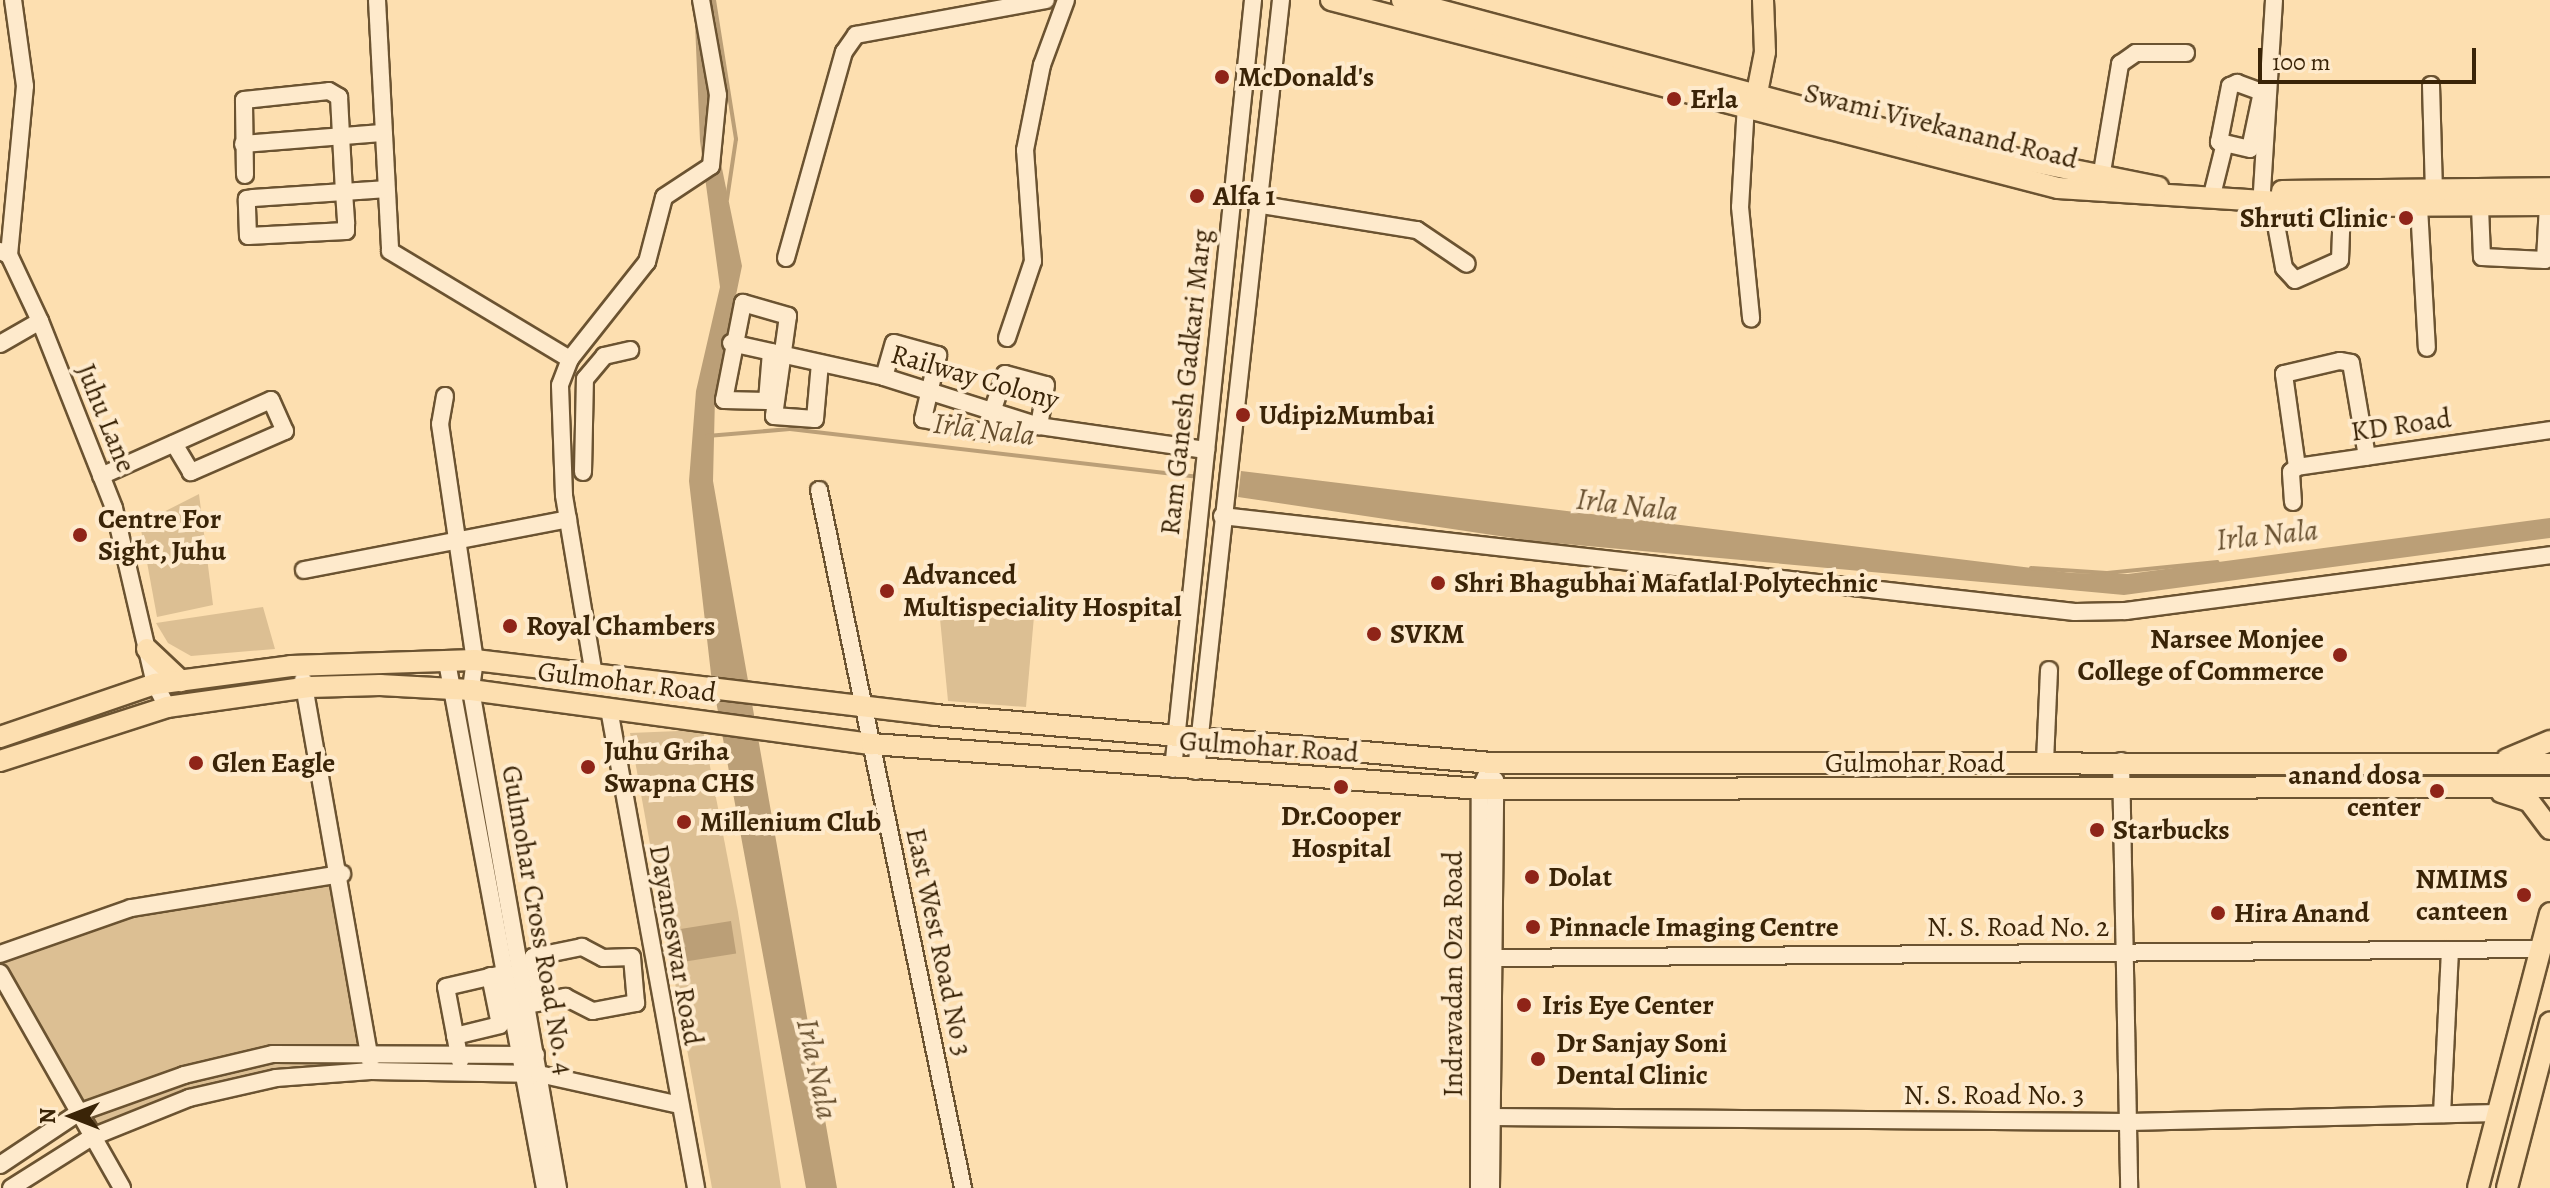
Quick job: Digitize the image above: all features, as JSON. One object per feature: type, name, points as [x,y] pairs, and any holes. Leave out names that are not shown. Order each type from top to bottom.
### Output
[{"type":"main road","name":"Swami Vivekanand Road","points":[[1331,0],[1751,103],[2101,178],[2342,206],[2480,207],[2549,200]]},
{"type":"main road","name":"Swami Vivekanand Road","points":[[1402,0],[1751,103],[2058,188],[2267,197],[2434,191],[2549,200]]},
{"type":"main road","points":[[1751,103],[1754,0]]},
{"type":"main road","points":[[1751,103],[1763,0]]},
{"type":"main road","points":[[147,649],[181,681]]},
{"type":"main road","name":"Gulmohar Road","points":[[0,737],[155,684],[291,666],[475,660],[689,683],[863,708],[1198,741],[1492,763],[2121,761],[2550,764]]},
{"type":"main road","name":"Gulmohar Road","points":[[0,761],[167,707],[309,687],[462,690],[695,717],[872,744],[1196,771],[1488,789],[2122,791],[2550,787]]},
{"type":"main road","points":[[2488,764],[2550,741]]},
{"type":"main road","points":[[2277,790],[2278,762]]},
{"type":"main road","points":[[2487,788],[2529,801],[2550,829]]},
{"type":"main road","points":[[2478,1188],[2550,913]]},
{"type":"main road","points":[[2507,1188],[2550,1023]]},
{"type":"street","points":[[3,255],[25,86],[13,0]]},
{"type":"street","points":[[377,0],[384,189],[390,251],[570,359]]},
{"type":"street","points":[[594,675],[568,519],[560,385],[570,359],[647,262],[664,197],[711,166],[718,95],[701,0]]},
{"type":"street","points":[[786,258],[844,52],[856,35],[1046,0]]},
{"type":"street","points":[[1007,338],[1033,261],[1025,150],[1042,65],[1066,0]]},
{"type":"street","name":"Ram Ganesh Gadkari Marg","points":[[1173,769],[1173,737],[1203,491],[1253,0]]},
{"type":"street","name":"Ram Ganesh Gadkari Marg","points":[[1196,771],[1256,204],[1281,0]]},
{"type":"street","points":[[2274,0],[2267,197],[2284,268],[2295,280],[2340,260],[2342,206]]},
{"type":"street","points":[[2101,178],[2120,64],[2136,53],[2186,53]]},
{"type":"street","points":[[2431,85],[2434,191]]},
{"type":"street","points":[[245,175],[245,99],[329,91],[339,97],[344,192],[344,234],[248,236],[247,199],[344,192],[384,189]]},
{"type":"street","points":[[1751,103],[1740,207],[1751,318]]},
{"type":"street","points":[[243,144],[382,133]]},
{"type":"street","points":[[2213,191],[2224,147]]},
{"type":"street","points":[[2480,207],[2482,257],[2545,260],[2549,200]]},
{"type":"street","points":[[1256,204],[1417,230],[1467,264]]},
{"type":"street","points":[[2413,266],[2414,206]]},
{"type":"street","points":[[2414,206],[2427,348]]},
{"type":"street","name":"Juhu Lane","points":[[3,255],[40,321],[101,476],[155,684],[167,707]]},
{"type":"street","points":[[745,302],[788,316],[775,352],[767,401],[724,400],[731,343],[745,302]]},
{"type":"street","points":[[0,344],[40,321]]},
{"type":"street","name":"Railway Colony","points":[[731,343],[884,377],[1039,426],[1206,456]]},
{"type":"street","points":[[884,377],[894,343],[941,359],[922,408],[925,423],[988,433]]},
{"type":"street","points":[[583,472],[584,385],[604,356],[630,350]]},
{"type":"street","points":[[775,352],[777,418],[815,419],[820,363]]},
{"type":"street","points":[[2293,502],[2297,467],[2284,374],[2340,361],[2351,363],[2367,457]]},
{"type":"street","points":[[992,412],[1005,374],[1046,385],[1039,426]]},
{"type":"street","points":[[560,385],[584,385]]},
{"type":"street","name":"Gulmohar Cross Road No. 4","points":[[445,396],[440,424],[475,660],[462,690],[498,974],[528,1055],[558,1188]]},
{"type":"street","points":[[101,476],[271,400],[285,431],[191,472],[174,444]]},
{"type":"street","name":"KD Road","points":[[2297,467],[2550,430]]},
{"type":"street","name":"East West Road No 3","points":[[819,490],[963,1188]]},
{"type":"street","points":[[1222,516],[2075,612],[2126,611],[2550,555]]},
{"type":"street","points":[[304,570],[457,543],[568,519]]},
{"type":"street","name":"Gulmohar Cross Road No. 4","points":[[447,662],[462,690],[534,1004],[528,1055]]},
{"type":"street","points":[[291,666],[309,687],[342,874],[371,1071]]},
{"type":"street","points":[[2045,762],[2049,670]]},
{"type":"street","name":"Dayaneswar Road","points":[[609,709],[676,1104],[696,1188]]},
{"type":"street","points":[[2121,761],[2129,1188]]},
{"type":"street","points":[[1488,789],[1492,763]]},
{"type":"street","name":"Indravadan Oza Road","points":[[1488,789],[1494,958],[1491,1188]]},
{"type":"street","name":"Indravadan Oza Road","points":[[1479,1188],[1488,789]]},
{"type":"street","points":[[0,954],[131,908],[342,874]]},
{"type":"street","points":[[582,947],[605,958],[632,957],[636,1003],[593,1011],[570,997],[534,1004],[533,957],[582,947]]},
{"type":"street","name":"N. S. Road No. 2","points":[[1494,958],[2542,949]]},
{"type":"street","points":[[2442,1114],[2450,950]]},
{"type":"street","points":[[0,973],[122,1188]]},
{"type":"street","points":[[457,1045],[500,1025],[498,974],[447,985],[457,1045],[463,1073]]},
{"type":"street","points":[[0,1165],[78,1113],[184,1075],[273,1054],[457,1045],[528,1055]]},
{"type":"street","points":[[11,1188],[92,1137],[189,1098],[276,1078],[371,1071],[532,1074],[676,1104]]},
{"type":"street","name":"Gulmohar Cross Road No. 4","points":[[532,1074],[545,1188]]},
{"type":"street","name":"N. S. Road No. 3","points":[[1491,1117],[2129,1122],[2497,1113]]},
{"type":"shaded area","points":[[694,0],[714,0],[716,139],[742,266],[715,397],[713,481],[837,1188],[806,1188],[711,674],[689,481],[696,391],[720,287],[700,141]]},
{"type":"shaded area","points":[[1241,471],[2072,573],[2128,574],[2550,518],[2550,538],[2124,595],[1532,541],[1238,497]]},
{"type":"shaded area","points":[[199,494],[213,605],[157,617],[140,524]]},
{"type":"shaded area","points":[[938,598],[1035,605],[1026,707],[948,701]]},
{"type":"shaded area","points":[[263,607],[275,649],[191,656],[168,643],[156,623]]},
{"type":"shaded area","points":[[703,730],[738,912],[781,1188],[712,1188],[630,733]]},
{"type":"shaded area","points":[[338,877],[367,1068],[284,1067],[86,1128],[0,958],[158,907]]},
{"type":"shaded area","points":[[731,921],[736,954],[681,962],[676,930]]},
{"type":"waterway","name":"Irla Nala","points":[[714,0],[736,139],[727,199]]},
{"type":"waterway","name":"Irla Nala","points":[[707,436],[790,429],[1199,477]]},
{"type":"waterway","name":"Irla Nala","points":[[2031,568],[2107,573],[2217,562]]},
{"type":"place","name":"McDonald's","points":[[1222,77]]},
{"type":"place","name":"Erla","points":[[1674,99]]},
{"type":"place","name":"Alfa 1","points":[[1197,196]]},
{"type":"place","name":"Shruti Clinic","points":[[2406,218]]},
{"type":"place","name":"Udipi2Mumbai","points":[[1243,415]]},
{"type":"place","name":"Centre For Sight, Juhu","points":[[80,535]]},
{"type":"place","name":"Shri Bhagubhai Mafatlal Polytechnic","points":[[1438,583]]},
{"type":"place","name":"Advanced Multispeciality Hospital","points":[[887,591]]},
{"type":"place","name":"Royal Chambers","points":[[510,626]]},
{"type":"place","name":"SVKM","points":[[1374,634]]},
{"type":"place","name":"Narsee Monjee College of Commerce","points":[[2340,655]]},
{"type":"place","name":"Glen Eagle","points":[[196,763]]},
{"type":"place","name":"Juhu Griha Swapna CHS","points":[[588,767]]},
{"type":"place","name":"Dr.Cooper Hospital","points":[[1341,787]]},
{"type":"place","name":"anand dosa center","points":[[2437,791]]},
{"type":"place","name":"Millenium Club","points":[[684,822]]},
{"type":"place","name":"Starbucks","points":[[2097,830]]},
{"type":"place","name":"Dolat","points":[[1532,877]]},
{"type":"place","name":"NMIMS canteen","points":[[2524,895]]},
{"type":"place","name":"Hira Anand","points":[[2218,913]]},
{"type":"place","name":"Pinnacle Imaging Centre","points":[[1533,927]]},
{"type":"place","name":"Iris Eye Center","points":[[1524,1005]]},
{"type":"place","name":"Dr Sanjay Soni Dental Clinic","points":[[1538,1059]]}]
